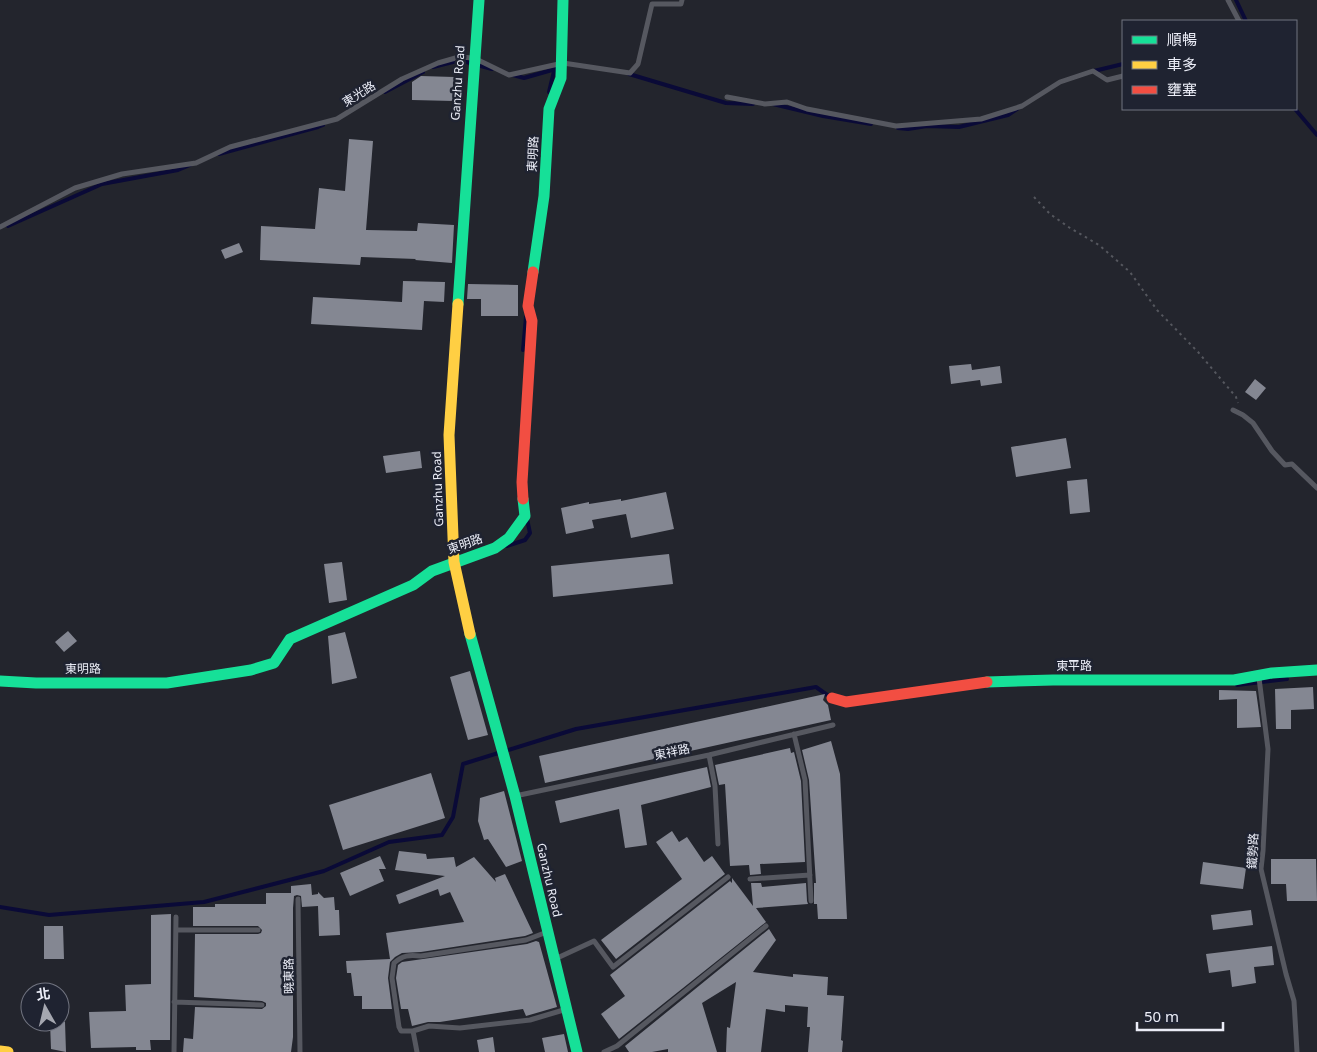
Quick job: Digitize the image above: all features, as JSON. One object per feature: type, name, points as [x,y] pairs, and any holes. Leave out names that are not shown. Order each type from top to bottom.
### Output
[{"type":"street","name":"Ganzhu Road","points":[[479,0],[449,435],[454,562],[474,646],[515,796],[577,1052]]},
{"type":"street","name":"東明路","points":[[0,681],[36,683],[166,683],[251,670],[274,663],[290,640],[413,585],[432,571],[496,548],[509,538],[525,516],[522,482],[532,321],[528,306],[544,196],[549,109],[561,78],[563,0]]},
{"type":"street","name":"東平路","points":[[832,698],[846,702],[993,682],[1053,680],[1234,680],[1272,673],[1317,670]]},
{"type":"street","points":[[0,1051],[8,1052]]},
{"type":"lane","points":[[474,58],[509,75],[562,63],[630,73],[638,64],[652,4],[681,4],[682,0]]},
{"type":"lane","points":[[1228,0],[1239,20]]},
{"type":"lane","name":"東光路","points":[[0,227],[75,188],[122,174],[196,162],[230,147],[337,119],[402,79],[459,57],[474,58]]},
{"type":"lane","points":[[727,97],[765,104],[787,102],[807,109],[896,126],[981,119],[1022,106],[1060,82],[1093,71],[1107,80],[1122,76]]},
{"type":"lane","points":[[1233,410],[1243,414],[1253,423],[1272,451],[1285,465],[1292,464],[1317,488]]},
{"type":"lane","name":"鐵勢路","points":[[1258,676],[1268,749],[1261,869],[1294,1001],[1297,1052]]},
{"type":"lane","name":"東祥路","points":[[515,796],[709,755],[833,725]]},
{"type":"lane","points":[[794,734],[805,780],[811,901]]},
{"type":"lane","points":[[709,755],[715,786],[718,844]]},
{"type":"lane","points":[[750,879],[810,875]]},
{"type":"lane","points":[[554,960],[594,941],[613,967],[728,877]]},
{"type":"lane","name":"曉東路","points":[[298,899],[300,1052]]},
{"type":"lane","points":[[174,1052],[176,917]]},
{"type":"lane","points":[[604,1052],[616,1046],[766,926]]},
{"type":"lane","points":[[176,930],[258,930]]},
{"type":"lane","points":[[548,932],[526,940],[421,956],[406,955],[401,957],[394,963],[392,978],[398,1020],[401,1031],[413,1031],[429,1026],[460,1028],[530,1020],[567,1009]]},
{"type":"lane","points":[[174,1002],[262,1005]]},
{"type":"lane","points":[[413,1031],[417,1052]]},
{"type":"path","points":[[1034,197],[1050,214],[1099,245],[1130,272],[1157,310],[1198,352],[1236,397],[1243,414]]},
{"type":"building","points":[[421,76],[454,77],[453,101],[412,100],[412,82]]},
{"type":"building","points":[[349,139],[373,141],[366,230],[417,231],[418,223],[454,225],[452,263],[416,259],[361,257],[360,265],[260,260],[261,226],[315,229],[319,188],[345,191]]},
{"type":"building","points":[[239,243],[243,252],[225,259],[221,250]]},
{"type":"building","points":[[403,281],[445,282],[444,302],[424,301],[422,330],[311,324],[313,297],[402,302]]},
{"type":"building","points":[[468,284],[518,285],[518,316],[481,316],[481,299],[467,299]]},
{"type":"building","points":[[971,364],[972,370],[1000,366],[1002,383],[981,386],[980,380],[951,384],[949,366]]},
{"type":"building","points":[[1255,379],[1266,388],[1256,400],[1245,392]]},
{"type":"building","points":[[1066,438],[1071,468],[1016,477],[1011,447]]},
{"type":"building","points":[[420,451],[422,468],[386,473],[383,456]]},
{"type":"building","points":[[1087,479],[1090,512],[1070,514],[1067,481]]},
{"type":"building","points":[[666,492],[674,529],[631,538],[626,514],[592,520],[594,528],[566,534],[561,508],[589,502],[589,504],[621,499],[621,501]]},
{"type":"building","points":[[669,554],[673,584],[553,597],[551,566]]},
{"type":"building","points":[[342,562],[347,600],[329,603],[324,564]]},
{"type":"building","points":[[68,631],[77,641],[64,652],[55,642]]},
{"type":"building","points":[[345,632],[357,678],[332,684],[328,636]]},
{"type":"building","points":[[470,671],[488,735],[468,740],[450,677]]},
{"type":"building","points":[[1313,687],[1314,709],[1291,710],[1291,729],[1276,729],[1275,689]]},
{"type":"building","points":[[1219,690],[1256,691],[1261,727],[1237,728],[1237,699],[1219,700]]},
{"type":"building","points":[[825,694],[823,700],[828,705],[831,720],[545,783],[539,756]]},
{"type":"building","points":[[831,741],[840,774],[847,919],[818,919],[817,904],[814,904],[814,883],[816,883],[809,780],[802,750]]},
{"type":"building","points":[[790,748],[791,753],[794,752],[801,781],[805,862],[760,864],[761,874],[750,875],[749,865],[730,866],[725,784],[719,785],[715,765]]},
{"type":"building","points":[[707,767],[711,787],[641,805],[647,845],[625,848],[619,809],[560,823],[555,801]]},
{"type":"building","points":[[431,773],[445,818],[343,850],[329,805]]},
{"type":"building","points":[[504,791],[522,861],[506,867],[488,839],[484,840],[478,821],[480,798]]},
{"type":"building","points":[[672,831],[679,842],[687,837],[704,862],[712,856],[725,874],[616,959],[601,940],[682,879],[656,842]]},
{"type":"building","points":[[399,851],[426,854],[427,859],[454,857],[456,867],[474,857],[496,882],[495,878],[505,874],[533,933],[525,936],[421,952],[402,953],[390,962],[388,978],[392,1009],[362,1009],[362,996],[354,996],[351,973],[347,973],[346,961],[390,959],[386,933],[464,922],[450,892],[440,896],[438,889],[399,904],[396,895],[445,876],[395,870]]},
{"type":"building","points":[[380,856],[386,869],[379,869],[384,881],[350,896],[340,873]]},
{"type":"building","points":[[1271,859],[1316,859],[1317,901],[1287,901],[1286,884],[1271,884]]},
{"type":"building","points":[[1203,862],[1246,868],[1243,889],[1200,884]]},
{"type":"building","points":[[732,878],[753,906],[751,883],[761,883],[762,887],[806,883],[808,904],[756,908],[766,922],[619,1039],[601,1014],[625,996],[610,975],[730,881],[732,883]]},
{"type":"building","points":[[311,884],[312,895],[318,894],[318,892],[324,898],[334,897],[335,910],[339,910],[340,935],[319,936],[318,906],[302,907],[301,896],[294,896],[293,1037],[291,1052],[183,1052],[184,1038],[193,1039],[195,1007],[262,1009],[266,1006],[266,1003],[262,1001],[194,997],[195,934],[258,934],[262,930],[258,926],[193,926],[193,907],[215,907],[215,904],[266,904],[266,893],[291,893],[291,886]]},
{"type":"building","points":[[1251,910],[1253,925],[1213,930],[1211,915]]},
{"type":"building","points":[[171,914],[170,1040],[150,1040],[151,1050],[136,1050],[136,1047],[91,1048],[89,1012],[126,1011],[125,985],[151,984],[151,915]]},
{"type":"building","points":[[44,926],[63,926],[64,959],[44,959]]},
{"type":"building","points":[[769,929],[776,940],[753,972],[793,977],[793,974],[828,977],[827,995],[844,996],[842,1052],[808,1052],[810,1027],[807,1027],[808,1007],[785,1005],[785,1012],[766,1009],[761,1052],[726,1052],[727,1027],[730,1028],[736,982],[702,1003],[717,1052],[668,1052],[668,1049],[652,1052],[629,1052],[625,1046]]},
{"type":"building","points":[[539,942],[557,1007],[526,1016],[523,1009],[440,1022],[428,1022],[412,1026],[408,1009],[401,1009],[396,978],[398,965],[402,962],[527,944]]},
{"type":"building","points":[[1272,946],[1274,965],[1254,967],[1256,983],[1232,987],[1230,970],[1209,973],[1206,954]]},
{"type":"building","points":[[50,1032],[65,1032],[66,1052],[51,1049]]},
{"type":"building","points":[[564,1034],[568,1052],[545,1052],[542,1038]]},
{"type":"building","points":[[493,1037],[495,1052],[479,1052],[477,1040]]},
{"type":"waterway","points":[[1236,0],[1246,20]]},
{"type":"waterway","points":[[433,67],[461,60],[470,63]]},
{"type":"waterway","points":[[1094,71],[1122,64]]},
{"type":"waterway","points":[[477,65],[492,69]]},
{"type":"waterway","points":[[549,92],[555,67]]},
{"type":"waterway","points":[[513,75],[524,78],[559,68]]},
{"type":"waterway","points":[[385,92],[423,72]]},
{"type":"waterway","points":[[629,74],[726,103],[753,104]]},
{"type":"waterway","points":[[773,104],[823,116],[871,124]]},
{"type":"waterway","points":[[898,128],[908,129],[927,126],[959,127],[1008,115],[1017,109]]},
{"type":"waterway","points":[[1296,110],[1317,135]]},
{"type":"waterway","points":[[219,154],[323,125]]},
{"type":"waterway","points":[[8,226],[102,184],[178,170],[190,165]]},
{"type":"waterway","points":[[523,350],[526,317]]},
{"type":"waterway","points":[[507,546],[525,540],[530,533],[527,519]]},
{"type":"waterway","points":[[1237,685],[1287,679]]},
{"type":"waterway","points":[[0,907],[49,915],[204,902],[324,871],[389,842],[442,835],[453,817],[463,764],[576,729],[816,687],[830,697]]},
{"type":"traffic: fast","points":[[458,304],[479,0]]},
{"type":"traffic: fast","points":[[533,272],[544,196],[549,109],[561,78],[563,0]]},
{"type":"traffic: fast","points":[[0,681],[36,683],[167,683],[251,670],[274,663],[290,639],[413,585],[432,571],[495,548],[509,538],[525,516],[523,499]]},
{"type":"traffic: fast","points":[[470,634],[515,796],[577,1052]]},
{"type":"traffic: fast","points":[[987,682],[1234,680],[1272,673],[1317,670]]},
{"type":"traffic: slow","points":[[458,304],[449,435],[454,562],[470,634]]},
{"type":"traffic: slow","points":[[0,1051],[8,1052]]},
{"type":"traffic: jam","points":[[523,499],[522,482],[532,321],[528,306],[533,272]]},
{"type":"traffic: jam","points":[[832,698],[846,702],[987,682]]}]
